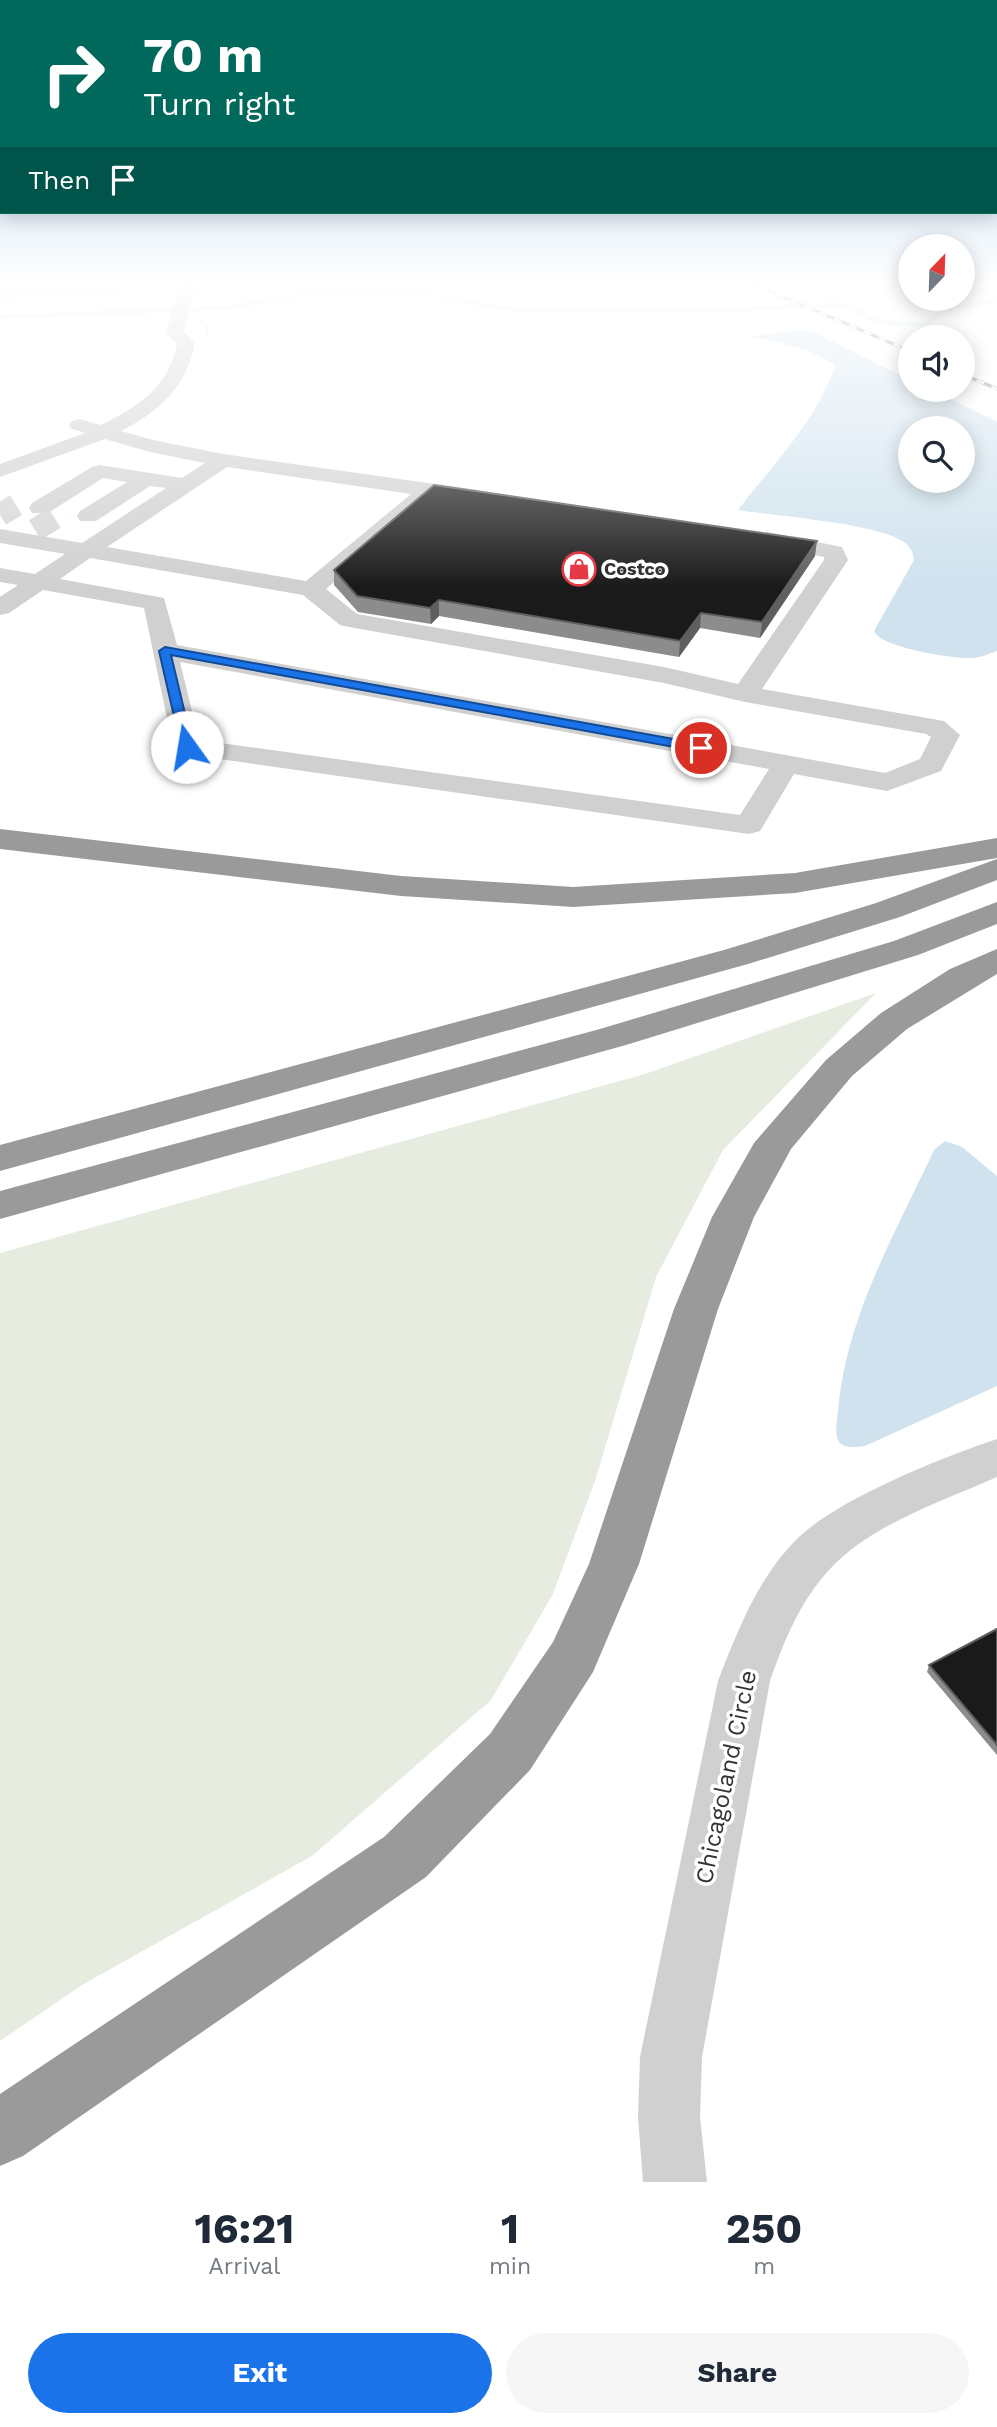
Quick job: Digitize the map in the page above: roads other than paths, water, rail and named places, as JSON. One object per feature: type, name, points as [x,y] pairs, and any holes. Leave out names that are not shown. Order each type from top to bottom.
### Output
[{"type":"highway","points":[[0,839],[401,886],[572,897],[795,883],[997,848]]},
{"type":"highway","points":[[0,1158],[736,957],[888,910],[997,869]]},
{"type":"highway","points":[[0,1205],[613,1037],[906,948],[997,912]]},
{"type":"highway","points":[[0,2133],[405,1857],[510,1752],[574,1656],[614,1564],[696,1309],[733,1217],[774,1143],[839,1068],[894,1021],[963,976],[997,960]]},
{"type":"street","points":[[0,456],[106,413],[144,383]]},
{"type":"street","points":[[0,471],[104,432],[139,413],[169,383]]},
{"type":"street","points":[[79,425],[150,446],[223,460],[498,500]]},
{"type":"street","points":[[0,608],[223,460]]},
{"type":"street","points":[[29,527],[99,471],[186,485]]},
{"type":"street","points":[[29,527],[123,475]]},
{"type":"street","points":[[88,516],[146,479]]},
{"type":"street","points":[[311,589],[429,490]]},
{"type":"street","points":[[29,527],[87,551],[311,589],[349,620],[664,675],[745,694],[934,727],[946,735],[931,765],[887,782],[165,651]]},
{"type":"street","points":[[745,694],[836,560],[834,552],[815,546],[746,536]]},
{"type":"street","points":[[0,575],[155,603],[187,747],[749,825],[786,764]]},
{"type":"street","name":"Chicagoland Circle","points":[[675,2182],[669,2117],[671,2057],[744,1681],[758,1641],[788,1585],[827,1542],[871,1515],[997,1457]]},
{"type":"water","points":[[828,383],[898,383],[898,402],[956,402],[997,422],[997,651],[974,658],[962,658],[902,647],[879,637],[874,631],[914,560],[911,550],[904,542],[891,535],[849,525],[738,510],[818,404]]},
{"type":"water","points":[[945,1141],[962,1147],[997,1176],[997,1386],[865,1446],[844,1446],[837,1439],[836,1431],[843,1376],[851,1342],[874,1277],[934,1150]]},
{"type":"tunnel","points":[[0,515],[16,505]]},
{"type":"tunnel","points":[[35,530],[64,512]]},
{"type":"railway","points":[[983,383],[997,389]]},
{"type":"place","name":"Costco","points":[[579,569]]}]
